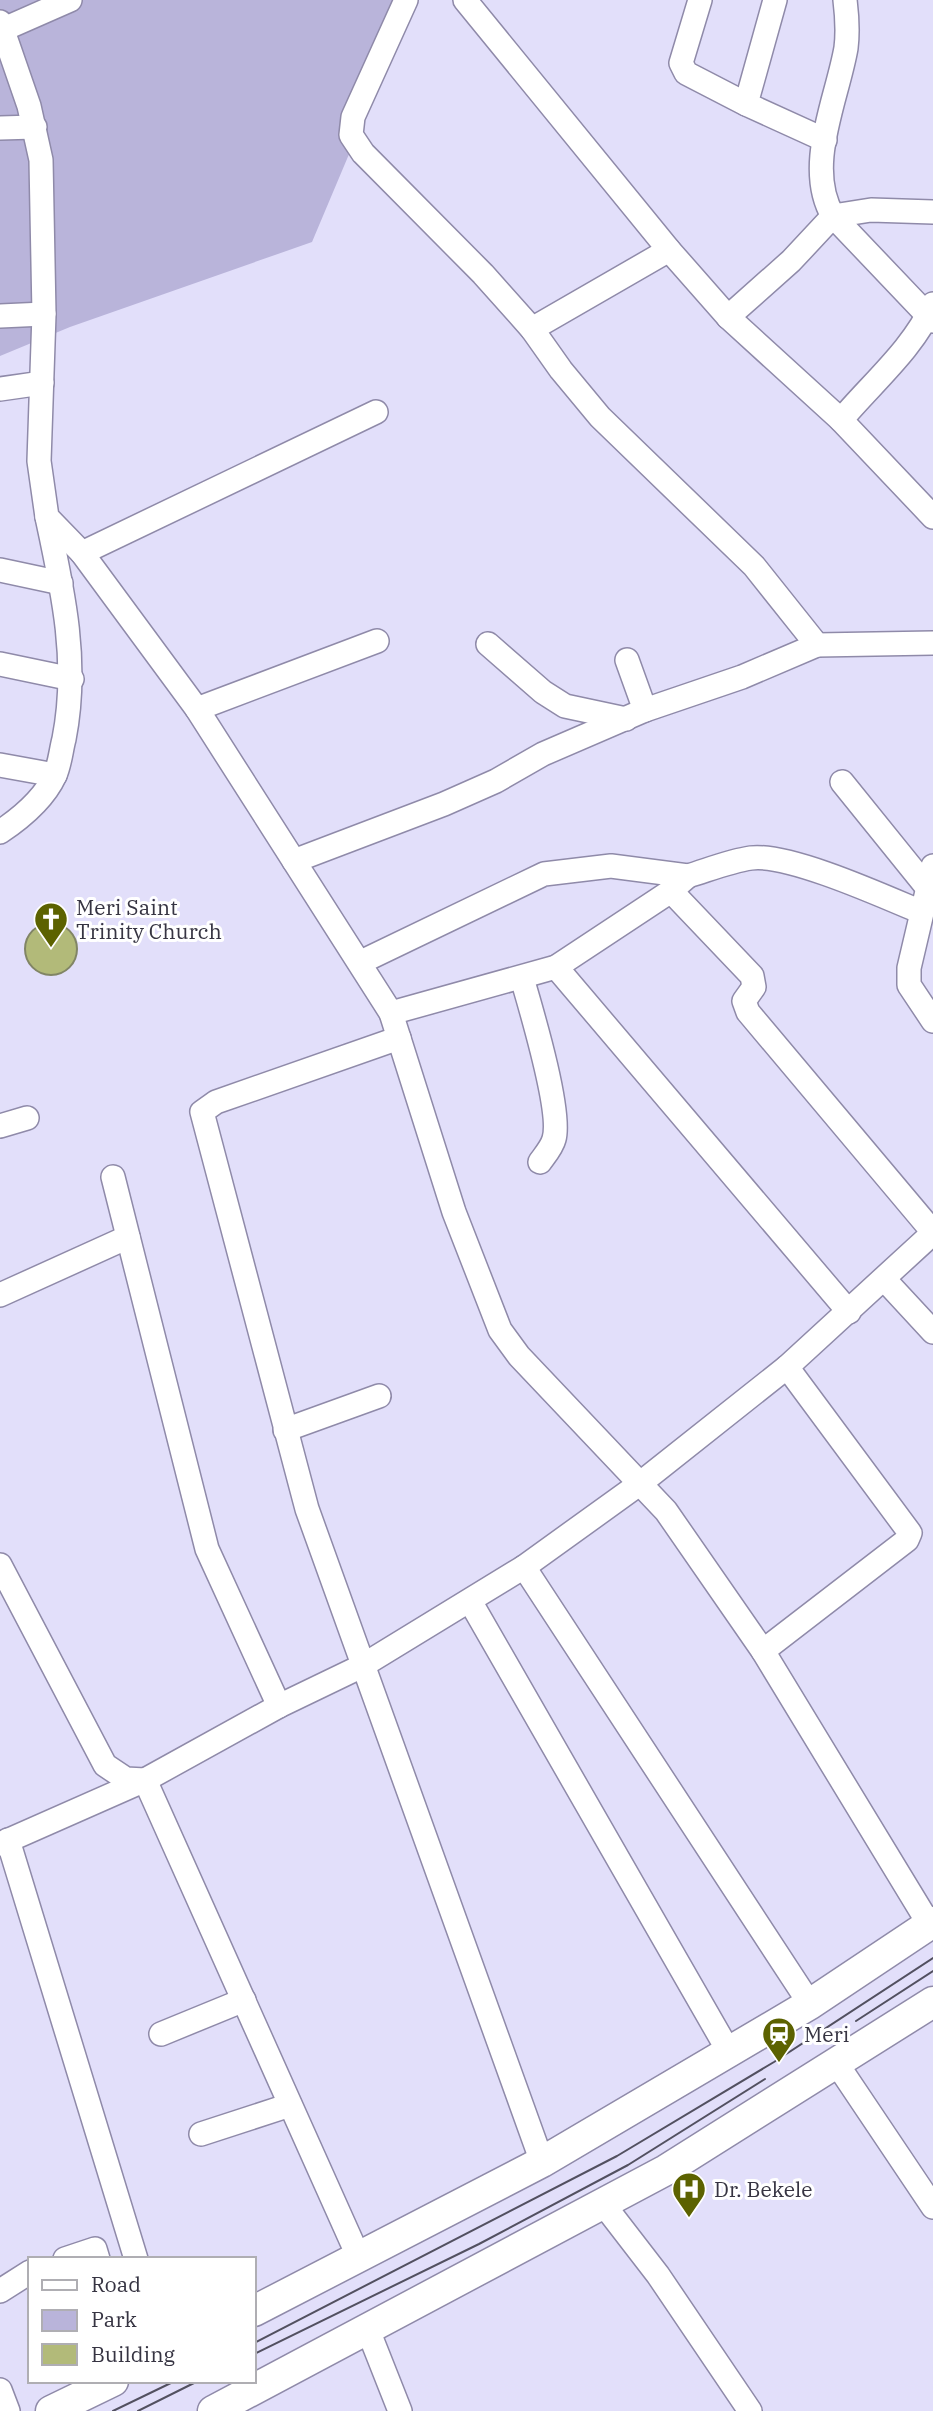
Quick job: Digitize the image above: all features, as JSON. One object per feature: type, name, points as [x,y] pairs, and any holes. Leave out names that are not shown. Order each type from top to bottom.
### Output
[{"type":"main road","points":[[256,2310],[542,2162],[810,2004],[931,1923]]},
{"type":"main road","points":[[213,2411],[250,2402],[368,2330],[604,2205],[837,2064],[933,2002]]},
{"type":"main road","points":[[51,2411],[109,2383]]},
{"type":"street","points":[[0,832],[33,806],[55,775],[72,679],[61,583],[39,461],[44,314],[41,160],[35,127],[2,25],[70,0]]},
{"type":"street","points":[[406,0],[353,117],[351,135],[363,153],[483,274],[531,329],[600,417],[754,566],[817,645]]},
{"type":"street","points":[[465,0],[669,250],[728,317],[841,420],[933,517]]},
{"type":"street","points":[[700,0],[681,64],[686,73],[825,140]]},
{"type":"street","points":[[746,104],[775,0]]},
{"type":"street","points":[[841,420],[931,314],[833,216],[825,203],[822,187],[825,140],[846,48],[845,0]]},
{"type":"street","points":[[0,128],[35,127]]},
{"type":"street","points":[[728,317],[791,261],[833,216],[871,210],[933,212]]},
{"type":"street","points":[[531,329],[669,250]]},
{"type":"street","points":[[0,316],[44,314]]},
{"type":"street","points":[[0,389],[42,383]]},
{"type":"street","points":[[82,552],[376,412]]},
{"type":"street","points":[[47,517],[82,552],[197,709],[361,962],[391,1013],[454,1212],[500,1330],[519,1356],[642,1482],[666,1511],[763,1651],[931,1923]]},
{"type":"street","points":[[0,570],[61,583]]},
{"type":"street","points":[[197,709],[377,641]]},
{"type":"street","points":[[294,861],[444,804],[496,781],[544,754],[636,714],[742,677],[817,645],[933,643]]},
{"type":"street","points":[[488,644],[543,692],[565,706],[636,714]]},
{"type":"street","points":[[627,660],[636,714]]},
{"type":"street","points":[[0,664],[72,679]]},
{"type":"street","points":[[0,765],[55,775]]},
{"type":"street","points":[[842,782],[930,876],[909,968],[909,985],[933,1021]]},
{"type":"street","points":[[391,1013],[556,967],[679,883],[751,858],[770,859],[849,882],[920,912]]},
{"type":"street","points":[[135,2257],[4,1842],[145,1780],[279,1706],[362,1666],[524,1567],[642,1482],[787,1367],[933,1233],[748,1012],[744,1001],[754,987],[752,976],[679,883],[611,866],[544,874],[361,962]]},
{"type":"street","points":[[556,967],[849,1312]]},
{"type":"street","points":[[522,978],[540,1040],[555,1123],[554,1141],[540,1162]]},
{"type":"street","points":[[399,1038],[216,1102],[202,1112],[307,1509],[542,2162]]},
{"type":"street","points":[[0,1126],[27,1118]]},
{"type":"street","points":[[113,1177],[207,1549],[279,1706]]},
{"type":"street","points":[[0,1295],[128,1237]]},
{"type":"street","points":[[884,1279],[933,1332]]},
{"type":"street","points":[[763,1651],[907,1541],[910,1533],[787,1367]]},
{"type":"street","points":[[285,1430],[379,1396]]},
{"type":"street","points":[[0,1565],[105,1765],[126,1779],[145,1780]]},
{"type":"street","points":[[524,1567],[810,2004]]},
{"type":"street","points":[[470,1601],[729,2052]]},
{"type":"street","points":[[145,1780],[359,2258]]},
{"type":"street","points":[[161,2034],[244,2000]]},
{"type":"street","points":[[837,2064],[933,2207]]},
{"type":"street","points":[[201,2134],[290,2105]]},
{"type":"street","points":[[604,2205],[658,2275],[750,2411]]},
{"type":"street","points":[[71,2257],[95,2249],[97,2257]]},
{"type":"street","points":[[0,2291],[28,2273]]},
{"type":"street","points":[[368,2330],[400,2411]]},
{"type":"street","points":[[0,2390],[8,2411]]},
{"type":"green space","points":[[0,0],[414,0],[312,242],[70,327],[0,356]]},
{"type":"building","name":"Meri Saint Trinity Church","points":[[51,923],[70,930],[77,949],[70,968],[51,975],[32,968],[25,949],[32,930]]},
{"type":"tram line","points":[[256,2342],[617,2156],[774,2062],[933,1958]]},
{"type":"tram line","points":[[856,2021],[933,1971]]},
{"type":"tram line","points":[[256,2353],[479,2244],[628,2165],[765,2079]]},
{"type":"tram line","points":[[113,2411],[171,2383]]},
{"type":"tram line","points":[[138,2411],[194,2383]]},
{"type":"place","name":"Meri Saint Trinity Church","points":[[51,949]]},
{"type":"place","name":"Meri","points":[[779,2064]]},
{"type":"place","name":"Dr. Bekele","points":[[689,2219]]}]
